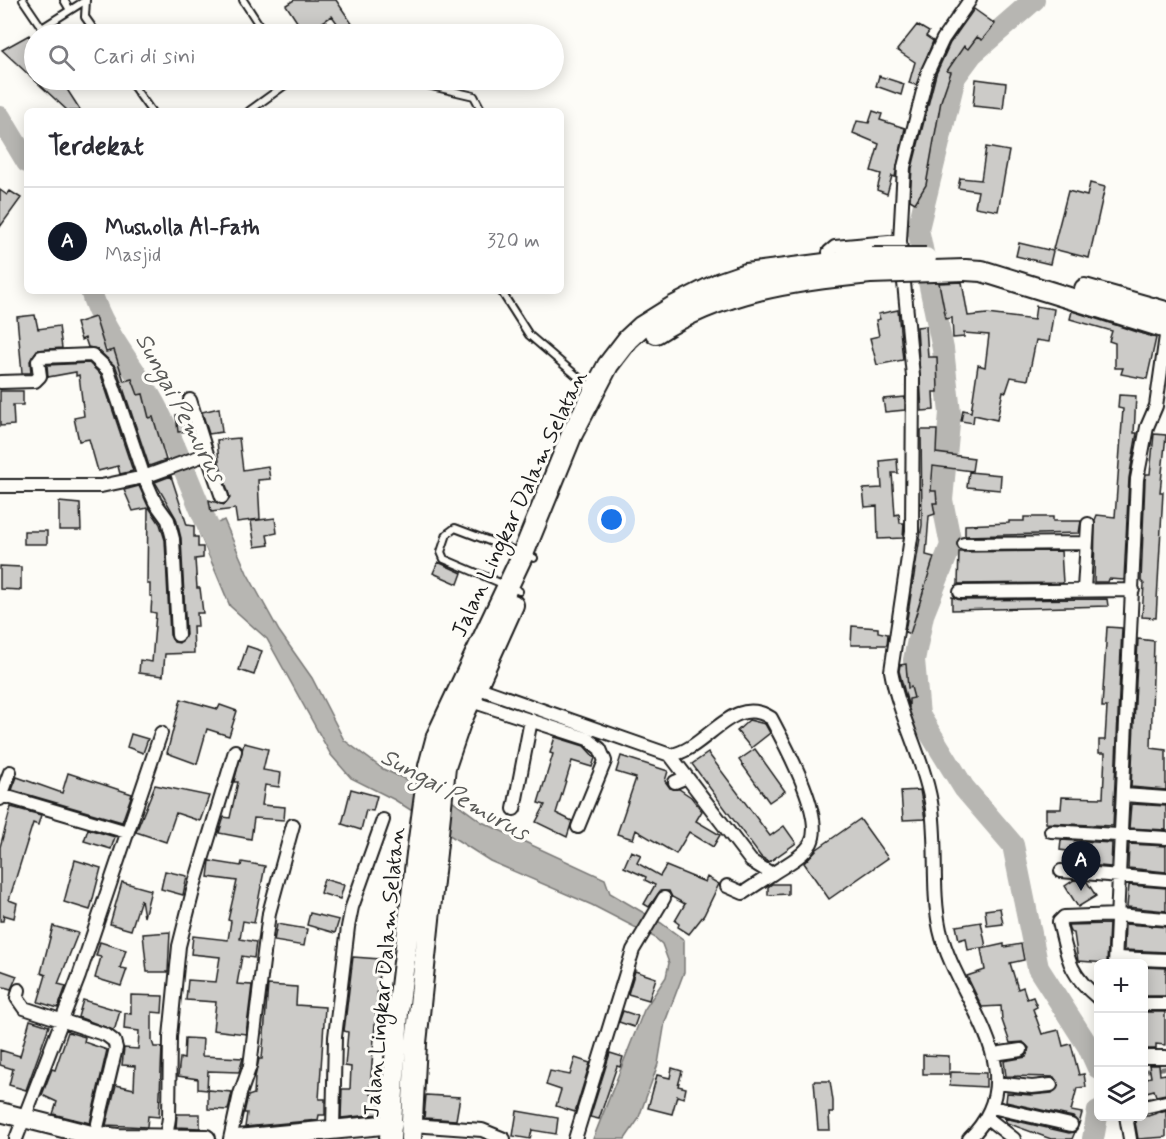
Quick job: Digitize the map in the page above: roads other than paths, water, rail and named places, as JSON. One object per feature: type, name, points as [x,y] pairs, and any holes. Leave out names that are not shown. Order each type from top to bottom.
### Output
[{"type":"main road","name":"Jalan Lingkar Dalam Selatan","points":[[965,264],[982,272],[1166,328]]},
{"type":"main road","name":"Jalan Lingkar Dalam Selatan","points":[[529,556],[561,458],[608,365],[641,327],[673,307],[729,289],[769,286],[831,270],[871,266],[965,264],[1017,270],[1166,312]]},
{"type":"main road","name":"Jalan Lingkar Dalam Selatan","points":[[401,1132],[398,1012],[426,856],[437,766],[513,589],[620,367],[640,344],[672,322],[729,289]]},
{"type":"main road","name":"Jalan Lingkar Dalam Selatan","points":[[401,1132],[419,1013],[426,856]]},
{"type":"main road","points":[[398,1012],[419,1013]]},
{"type":"street","points":[[969,1139],[989,1112],[996,1083],[994,1054],[943,940],[938,910],[930,801],[895,693],[891,671],[912,531],[913,376],[900,241],[906,158],[923,88],[943,39],[970,0]]},
{"type":"street","points":[[831,270],[829,252],[836,248],[900,241]]},
{"type":"street","points":[[1116,959],[1140,456],[1147,427],[1156,406],[1166,336]]},
{"type":"street","points":[[0,382],[35,381],[40,376],[38,361],[41,357],[93,356],[108,370],[144,477],[168,520],[173,539],[178,635]]},
{"type":"street","points":[[190,400],[201,456],[222,497]]},
{"type":"street","points":[[0,486],[101,486],[144,477],[201,456]]},
{"type":"street","points":[[1084,589],[1088,524]]},
{"type":"street","points":[[964,544],[1086,543]]},
{"type":"street","points":[[960,592],[1132,590]]},
{"type":"street","points":[[467,695],[588,739],[596,744],[605,761],[578,827]]},
{"type":"street","points":[[467,695],[670,755],[683,752],[740,711],[763,712],[771,718],[799,771],[814,835],[802,854],[743,893],[727,886]]},
{"type":"street","points":[[514,809],[531,720]]},
{"type":"street","points":[[15,1139],[61,1022],[161,733]]},
{"type":"street","points":[[159,1138],[169,1118],[170,1037],[179,946],[195,883],[235,751]]},
{"type":"street","points":[[670,755],[681,780],[750,861],[772,874]]},
{"type":"street","points":[[10,772],[1,797],[127,832]]},
{"type":"street","points":[[1124,795],[1166,798]]},
{"type":"street","points":[[333,1128],[335,1037],[348,927],[352,907],[383,820]]},
{"type":"street","points":[[230,1139],[240,1094],[250,1065],[269,913],[293,825]]},
{"type":"street","points":[[1051,831],[1166,838]]},
{"type":"street","points":[[1060,872],[1166,880]]},
{"type":"street","points":[[575,1139],[633,950],[664,898]]},
{"type":"street","points":[[1094,995],[1078,981],[1068,959],[1059,922],[1064,916],[1118,915],[1166,919]]},
{"type":"street","points":[[1148,960],[1166,960]]},
{"type":"street","points":[[19,990],[18,998],[24,1008],[106,1035],[116,1045],[95,1136]]},
{"type":"street","points":[[1148,1004],[1166,1004]]},
{"type":"street","points":[[994,1054],[1021,1050]]},
{"type":"street","points":[[1148,1057],[1166,1057]]},
{"type":"street","points":[[996,1083],[1032,1087],[1051,1084]]},
{"type":"street","points":[[1148,1106],[1166,1102]]},
{"type":"street","points":[[0,1112],[76,1136],[206,1139]]},
{"type":"street","points":[[989,1112],[1071,1125]]},
{"type":"street","points":[[989,1112],[1014,1139]]},
{"type":"street","points":[[1127,1121],[1130,1139]]},
{"type":"street","points":[[237,1139],[333,1128],[401,1132],[482,1130],[504,1139]]},
{"type":"lane","points":[[23,0],[39,24]]},
{"type":"lane","points":[[64,0],[70,10]]},
{"type":"lane","points":[[48,24],[86,0],[85,17],[90,24]]},
{"type":"lane","points":[[243,0],[259,24]]},
{"type":"lane","points":[[135,90],[147,108]]},
{"type":"lane","points":[[253,108],[278,90]]},
{"type":"lane","points":[[448,90],[474,96],[480,108]]},
{"type":"lane","points":[[503,294],[529,334],[594,390]]},
{"type":"lane","points":[[513,589],[444,559],[441,552],[447,534],[455,528],[529,556]]},
{"type":"waterway","points":[[1034,0],[972,54],[955,77],[918,229],[943,349],[950,413],[942,500],[951,545],[923,615],[914,660],[919,715],[964,788],[1013,845],[1038,968],[1088,1046],[1098,1067]]},
{"type":"waterway","name":"Sungai Pemurus","points":[[0,117],[24,157]]},
{"type":"waterway","name":"Sungai Pemurus","points":[[92,294],[103,321],[148,392],[165,425],[221,555]]},
{"type":"waterway","points":[[1148,1070],[1166,1068]]},
{"type":"waterway","points":[[1093,1139],[1096,1121]]},
{"type":"place","name":"Musholla Al-Fath","points":[[1081,891]]}]
